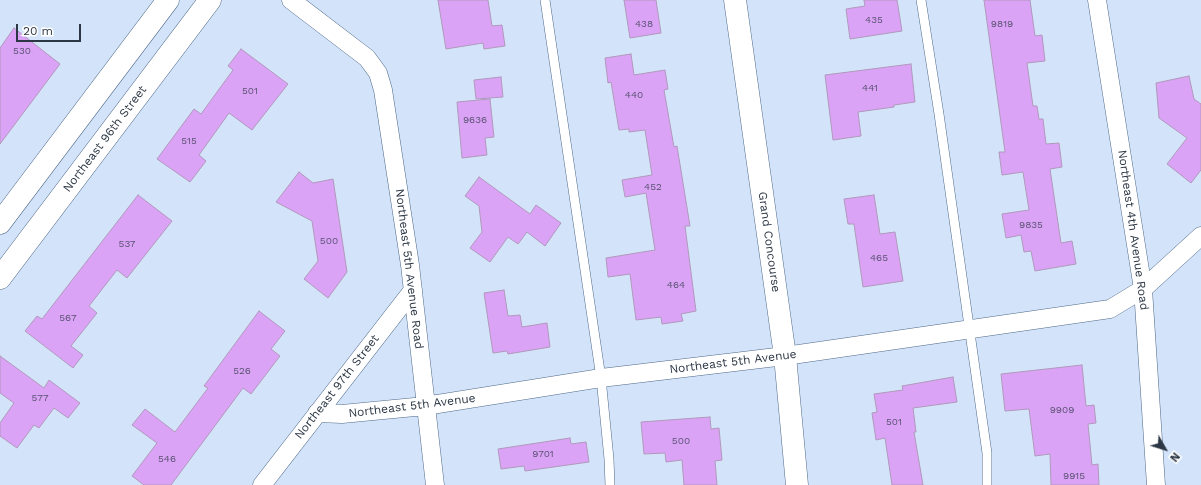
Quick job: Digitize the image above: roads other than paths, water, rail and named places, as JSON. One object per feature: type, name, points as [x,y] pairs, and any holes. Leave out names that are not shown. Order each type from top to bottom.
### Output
[{"type":"street","points":[[0,223],[168,0]]},
{"type":"street","name":"Northeast 96th Street","points":[[0,278],[210,0]]},
{"type":"street","name":"Northeast 5th Avenue Road","points":[[291,0],[367,58],[378,73],[383,90],[413,290],[435,485]]},
{"type":"street","name":"Grand Concourse","points":[[735,0],[785,356],[797,485]]},
{"type":"street","name":"Northeast 4th Avenue Road","points":[[1097,0],[1143,289],[1156,485]]},
{"type":"street","name":"Northeast 5th Avenue","points":[[317,413],[342,414],[425,406],[600,378],[785,356],[1110,309],[1143,289],[1201,236]]},
{"type":"street","name":"Northeast 97th Street","points":[[262,485],[413,290]]},
{"type":"lane","points":[[546,0],[600,378],[609,459],[610,485]]},
{"type":"lane","points":[[921,0],[939,114],[987,453],[987,485]]}]
